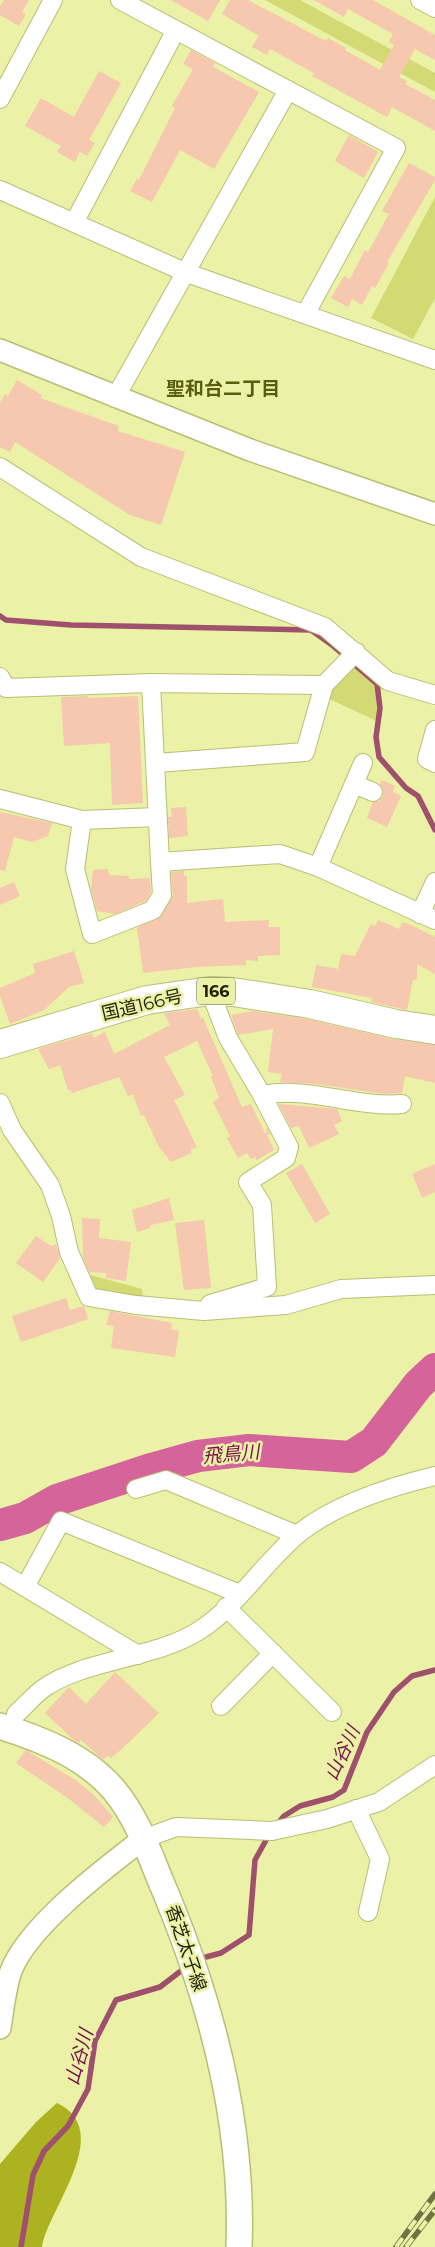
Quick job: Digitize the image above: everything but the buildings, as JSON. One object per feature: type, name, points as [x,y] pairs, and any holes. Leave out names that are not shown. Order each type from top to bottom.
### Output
[{"type":"highway","name":"国道166号","points":[[0,1044],[147,1000],[210,991],[233,992],[310,1004],[396,1024],[435,1030]]},
{"type":"main road","name":"香芝太子線","points":[[8,1720],[32,1736],[60,1749],[89,1768],[113,1790],[129,1811],[175,1912],[197,1975],[217,2048],[229,2108],[239,2178],[239,2247]]},
{"type":"street","points":[[0,99],[53,0]]},
{"type":"street","points":[[120,0],[396,148],[306,313]]},
{"type":"street","points":[[420,0],[435,8]]},
{"type":"street","points":[[75,222],[176,30]]},
{"type":"street","points":[[115,398],[288,90]]},
{"type":"street","points":[[0,190],[187,272],[435,360]]},
{"type":"street","points":[[0,350],[115,398],[250,450],[435,514]]},
{"type":"street","points":[[0,466],[141,557],[325,627],[388,681],[435,695]]},
{"type":"street","points":[[156,763],[306,752],[324,685],[356,652]]},
{"type":"street","points":[[0,677],[6,688],[151,683],[324,685]]},
{"type":"street","points":[[82,820],[75,869],[92,934],[153,910],[162,895],[151,683]]},
{"type":"street","points":[[435,730],[428,759],[435,762]]},
{"type":"street","points":[[318,867],[363,763]]},
{"type":"street","points":[[354,784],[373,792]]},
{"type":"street","points":[[0,799],[82,820],[158,817]]},
{"type":"street","points":[[160,862],[280,854],[318,867],[428,917],[435,882]]},
{"type":"street","points":[[192,1310],[267,1287],[262,1205],[248,1182],[286,1158],[289,1147],[262,1095],[228,1038],[210,991]]},
{"type":"street","points":[[262,1095],[279,1092],[306,1094],[380,1106],[402,1104]]},
{"type":"street","points":[[0,1103],[12,1130],[50,1185],[61,1216],[69,1252],[89,1297],[136,1305],[192,1310],[286,1305],[341,1289],[435,1285]]},
{"type":"street","points":[[8,1720],[44,1688],[74,1674],[170,1644],[200,1630],[240,1594],[297,1535],[335,1511],[381,1493],[435,1476]]},
{"type":"street","points":[[136,1489],[166,1480],[297,1535]]},
{"type":"street","points":[[25,1587],[61,1521],[240,1594]]},
{"type":"street","points":[[0,1572],[138,1655]]},
{"type":"street","points":[[226,1607],[332,1712]]},
{"type":"street","points":[[222,1706],[273,1653]]},
{"type":"street","points":[[0,2028],[11,1972],[22,1949],[36,1932],[101,1872],[143,1839],[176,1827],[272,1831],[327,1819],[379,1802],[435,1765]]},
{"type":"street","points":[[356,1809],[380,1859],[368,1912]]},
{"type":"green space","points":[[265,0],[300,0],[435,73],[435,92]]},
{"type":"green space","points":[[435,197],[435,298],[413,339],[371,318]]},
{"type":"green space","points":[[355,660],[381,683],[381,723],[323,696]]},
{"type":"green space","points":[[87,1274],[142,1289],[143,1299],[94,1290]]},
{"type":"shaded area","points":[[57,2103],[74,2116],[80,2132],[80,2151],[74,2171],[47,2231],[42,2247],[0,2247],[0,2164],[36,2122]]},
{"type":"waterway","points":[[0,616],[6,620],[71,625],[311,630],[332,645],[377,684],[380,708],[376,737],[379,757],[406,788],[418,796],[435,830]]},
{"type":"waterway","name":"飛鳥川","points":[[0,1525],[25,1518],[57,1500],[148,1470],[198,1456],[249,1450],[351,1457],[374,1442],[418,1385],[435,1369]]},
{"type":"waterway","name":"山谷川","points":[[276,1826],[284,1816],[300,1806],[333,1797],[344,1790],[367,1732],[394,1692],[412,1676],[435,1670]]},
{"type":"waterway","name":"山谷川","points":[[206,1957],[221,1953],[249,1935],[255,1860],[270,1833]]},
{"type":"waterway","name":"山谷川","points":[[21,2247],[33,2175],[44,2151],[68,2126],[88,2089],[95,2041],[116,2000],[160,1987],[186,1967]]},
{"type":"railway","points":[[396,2247],[435,2194]]},
{"type":"railway","points":[[406,2247],[435,2210]]},
{"type":"district","name":"聖和台二丁目","points":[[223,388]]}]
